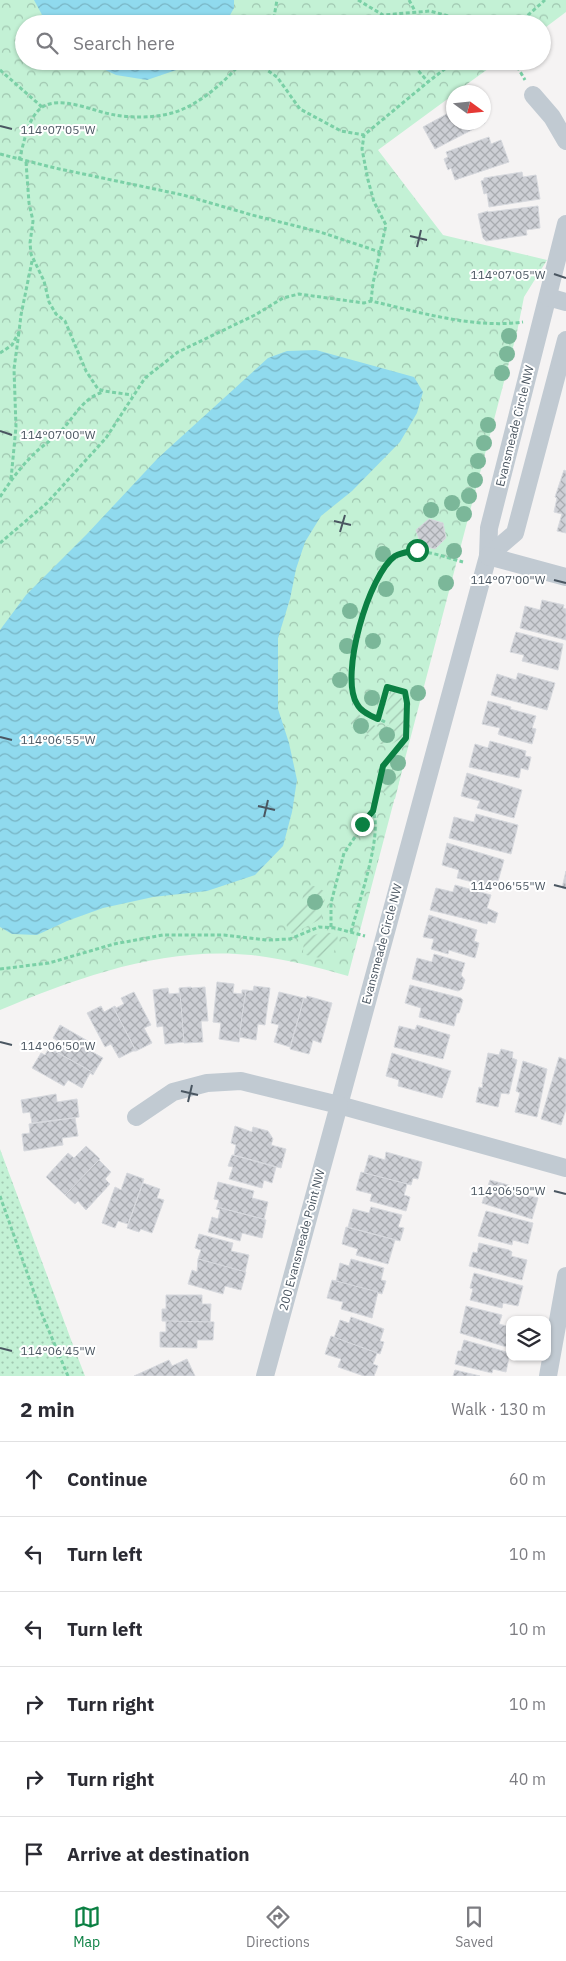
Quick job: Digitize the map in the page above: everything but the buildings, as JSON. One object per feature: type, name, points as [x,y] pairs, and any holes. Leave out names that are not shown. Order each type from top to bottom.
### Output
[{"type":"street","points":[[533,95],[552,118],[566,141]]},
{"type":"street","name":"Evansmeade Circle NW","points":[[339,1105],[488,556],[489,528],[566,224]]},
{"type":"street","points":[[548,297],[566,302]]},
{"type":"street","points":[[488,556],[515,533],[566,340]]},
{"type":"street","points":[[488,556],[566,576]]},
{"type":"street","points":[[136,1117],[173,1092],[207,1083],[241,1081],[339,1105],[566,1168]]},
{"type":"street","name":"200 Evansmeade Point NW","points":[[265,1376],[339,1105]]},
{"type":"street","points":[[548,1376],[566,1276]]},
{"type":"path","points":[[274,15],[278,0]]},
{"type":"path","points":[[358,0],[384,15],[415,11],[430,11],[445,15]]},
{"type":"path","points":[[409,0],[413,4],[415,11]]},
{"type":"path","points":[[528,15],[545,0]]},
{"type":"path","points":[[0,70],[42,107]]},
{"type":"path","points":[[19,160],[31,120],[42,107],[59,101],[115,115],[148,118],[174,113],[202,99],[233,70]]},
{"type":"path","points":[[267,70],[277,77],[300,109],[341,131],[364,136]]},
{"type":"path","points":[[418,70],[428,82]]},
{"type":"path","points":[[371,301],[386,225],[374,202],[368,180],[362,149],[364,136],[443,70]]},
{"type":"path","points":[[0,154],[26,162],[183,195],[320,232],[380,252]]},
{"type":"path","points":[[10,479],[16,427],[13,388],[14,369],[20,315],[32,260],[30,243],[33,222],[29,203],[26,162]]},
{"type":"path","points":[[32,260],[44,280],[52,309],[65,321],[86,371],[98,389],[132,395]]},
{"type":"path","points":[[0,543],[36,514],[86,461],[106,438],[132,395],[145,378],[178,352],[255,315],[283,298],[299,294],[364,303],[371,301],[466,321],[509,324],[523,322],[548,297]]},
{"type":"path","points":[[0,352],[12,345],[19,332]]},
{"type":"path","points":[[0,497],[10,479],[60,431],[88,398],[104,391]]},
{"type":"path","points":[[385,722],[367,714],[357,704],[352,691],[352,662],[360,619],[384,570],[393,557],[402,552],[417,550],[463,562]]},
{"type":"path","points":[[331,927],[331,903],[344,853],[373,811],[383,766],[406,738],[407,703],[405,692],[387,687],[378,719]]},
{"type":"path","points":[[351,932],[375,838],[376,817],[373,811]]},
{"type":"path","points":[[0,969],[49,963],[80,955],[93,949],[149,936],[181,934],[224,935],[267,940],[290,939],[319,927],[331,927],[365,936]]},
{"type":"path","points":[[0,1196],[41,1312],[68,1376]]},
{"type":"green space","points":[[0,0],[566,0],[566,12],[551,23],[551,15],[15,15],[15,70],[487,70],[466,85],[446,85],[446,100],[378,150],[443,235],[547,260],[524,297],[517,332],[348,976],[300,964],[251,955],[219,953],[186,955],[122,967],[60,986],[0,1010]]},
{"type":"green space","points":[[393,692],[397,692],[405,703],[403,737],[392,744],[376,744],[367,733],[353,729],[349,719],[355,710],[370,724],[379,727],[389,725],[390,719],[384,711]]},
{"type":"green space","points":[[399,754],[405,758],[395,799],[393,799],[384,793],[383,777],[395,755]]},
{"type":"green space","points":[[314,886],[324,891],[325,897],[321,919],[292,934],[287,927],[288,917],[290,914],[300,910],[305,887]]},
{"type":"green space","points":[[324,932],[337,934],[338,940],[334,952],[320,958],[306,955],[303,952],[304,938]]},
{"type":"green space","points":[[0,1149],[73,1345],[85,1376],[0,1376]]},
{"type":"water","points":[[34,0],[234,0],[234,8],[230,15],[42,15]]},
{"type":"water","points":[[105,70],[176,70],[147,80],[116,75]]},
{"type":"water","points":[[316,350],[414,377],[423,392],[417,413],[400,442],[352,491],[321,516],[305,542],[296,569],[290,599],[278,638],[278,709],[289,743],[297,780],[292,812],[283,846],[255,875],[207,891],[153,897],[103,908],[67,921],[37,935],[12,934],[0,927],[0,630],[26,595],[87,534],[158,458],[268,358],[287,351]]},
{"type":"route","points":[[362,824],[373,811],[383,766],[406,738],[407,703],[405,692],[387,687],[378,719],[367,714],[357,704],[352,691],[352,662],[360,619],[384,570],[393,557],[402,552],[417,550]]}]
